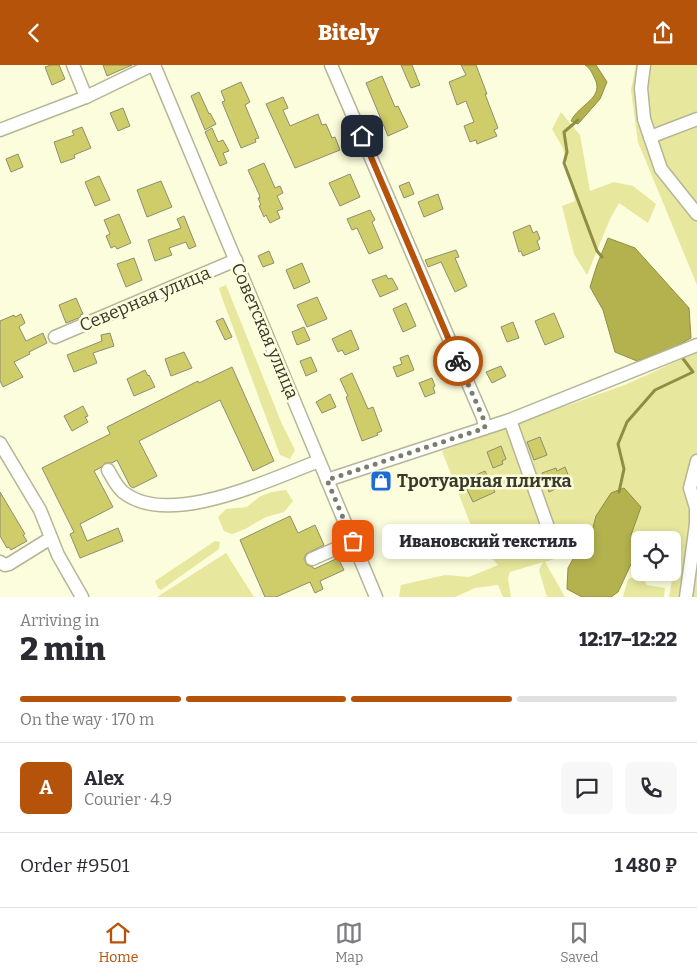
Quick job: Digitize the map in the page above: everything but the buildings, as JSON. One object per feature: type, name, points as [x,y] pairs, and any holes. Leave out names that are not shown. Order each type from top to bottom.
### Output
[{"type":"street","points":[[73,65],[86,97]]},
{"type":"street","points":[[0,131],[86,97],[153,65]]},
{"type":"street","name":"Советская улица","points":[[153,65],[376,597]]},
{"type":"street","points":[[331,65],[483,418],[485,428]]},
{"type":"street","points":[[644,65],[642,96],[644,119],[661,169],[697,214]]},
{"type":"street","points":[[650,137],[697,119]]},
{"type":"street","name":"Северная улица","points":[[55,337],[236,260]]},
{"type":"street","points":[[327,480],[510,420],[697,345]]},
{"type":"street","points":[[510,420],[550,533]]},
{"type":"street","points":[[0,443],[40,510],[58,555],[82,597]]},
{"type":"street","points":[[108,470],[121,490],[129,496],[148,503],[173,505],[194,503],[228,495],[319,461]]},
{"type":"street","points":[[686,597],[696,524],[696,509],[690,489],[697,461]]},
{"type":"street","points":[[0,562],[5,565],[51,538]]},
{"type":"street","points":[[312,559],[353,541]]},
{"type":"green space","points":[[636,65],[697,65],[697,285],[638,142],[631,90]]},
{"type":"green space","points":[[561,112],[580,135],[590,191],[614,182],[633,186],[656,204],[648,223],[619,203],[610,219],[587,275],[574,254],[562,206],[575,201],[563,148],[552,129]]},
{"type":"green space","points":[[226,285],[282,424],[295,450],[290,459],[280,455],[221,295],[219,288]]},
{"type":"green space","points":[[697,352],[697,597],[669,597],[672,581],[681,581],[681,531],[631,531],[631,560],[564,556],[545,562],[565,597],[547,597],[539,570],[543,562],[510,572],[508,578],[511,597],[503,597],[498,585],[475,588],[455,597],[399,597],[401,585],[445,575],[469,577],[498,565],[479,546],[442,451],[627,384]]},
{"type":"green space","points":[[286,490],[293,501],[284,512],[266,517],[232,534],[224,531],[218,517],[226,509],[247,507],[259,497],[271,492]]},
{"type":"green space","points":[[215,541],[220,542],[219,549],[161,590],[158,588],[155,581]]},
{"type":"green space","points":[[226,553],[254,597],[157,597]]},
{"type":"green space","points":[[631,578],[631,581],[645,581],[647,585],[665,588],[664,597],[623,597],[628,579]]},
{"type":"shaded area","points":[[585,65],[596,65],[607,82],[600,99],[578,124],[571,121],[594,96],[597,90],[594,77],[590,69]]},
{"type":"shaded area","points":[[608,238],[635,248],[689,308],[691,338],[674,347],[637,361],[615,352],[603,310],[590,287]]},
{"type":"shaded area","points":[[624,488],[641,507],[631,531],[631,564],[618,592],[611,597],[582,597],[567,589],[568,568],[583,541],[592,531],[596,516],[611,493]]},
{"type":"waterway","points":[[578,120],[564,132],[567,152],[564,163],[597,251],[602,257]]},
{"type":"waterway","points":[[619,492],[624,469],[618,444],[627,422],[655,390],[693,372],[681,356]]},
{"type":"way so far","points":[[353,541],[327,480],[485,428],[483,418],[458,361]]},
{"type":"place","name":"Тротуарная плитка","points":[[381,481]]},
{"type":"place","name":"Ивановский текстиль","points":[[353,541]]},
{"type":"route","points":[[362,136],[458,361]]}]
